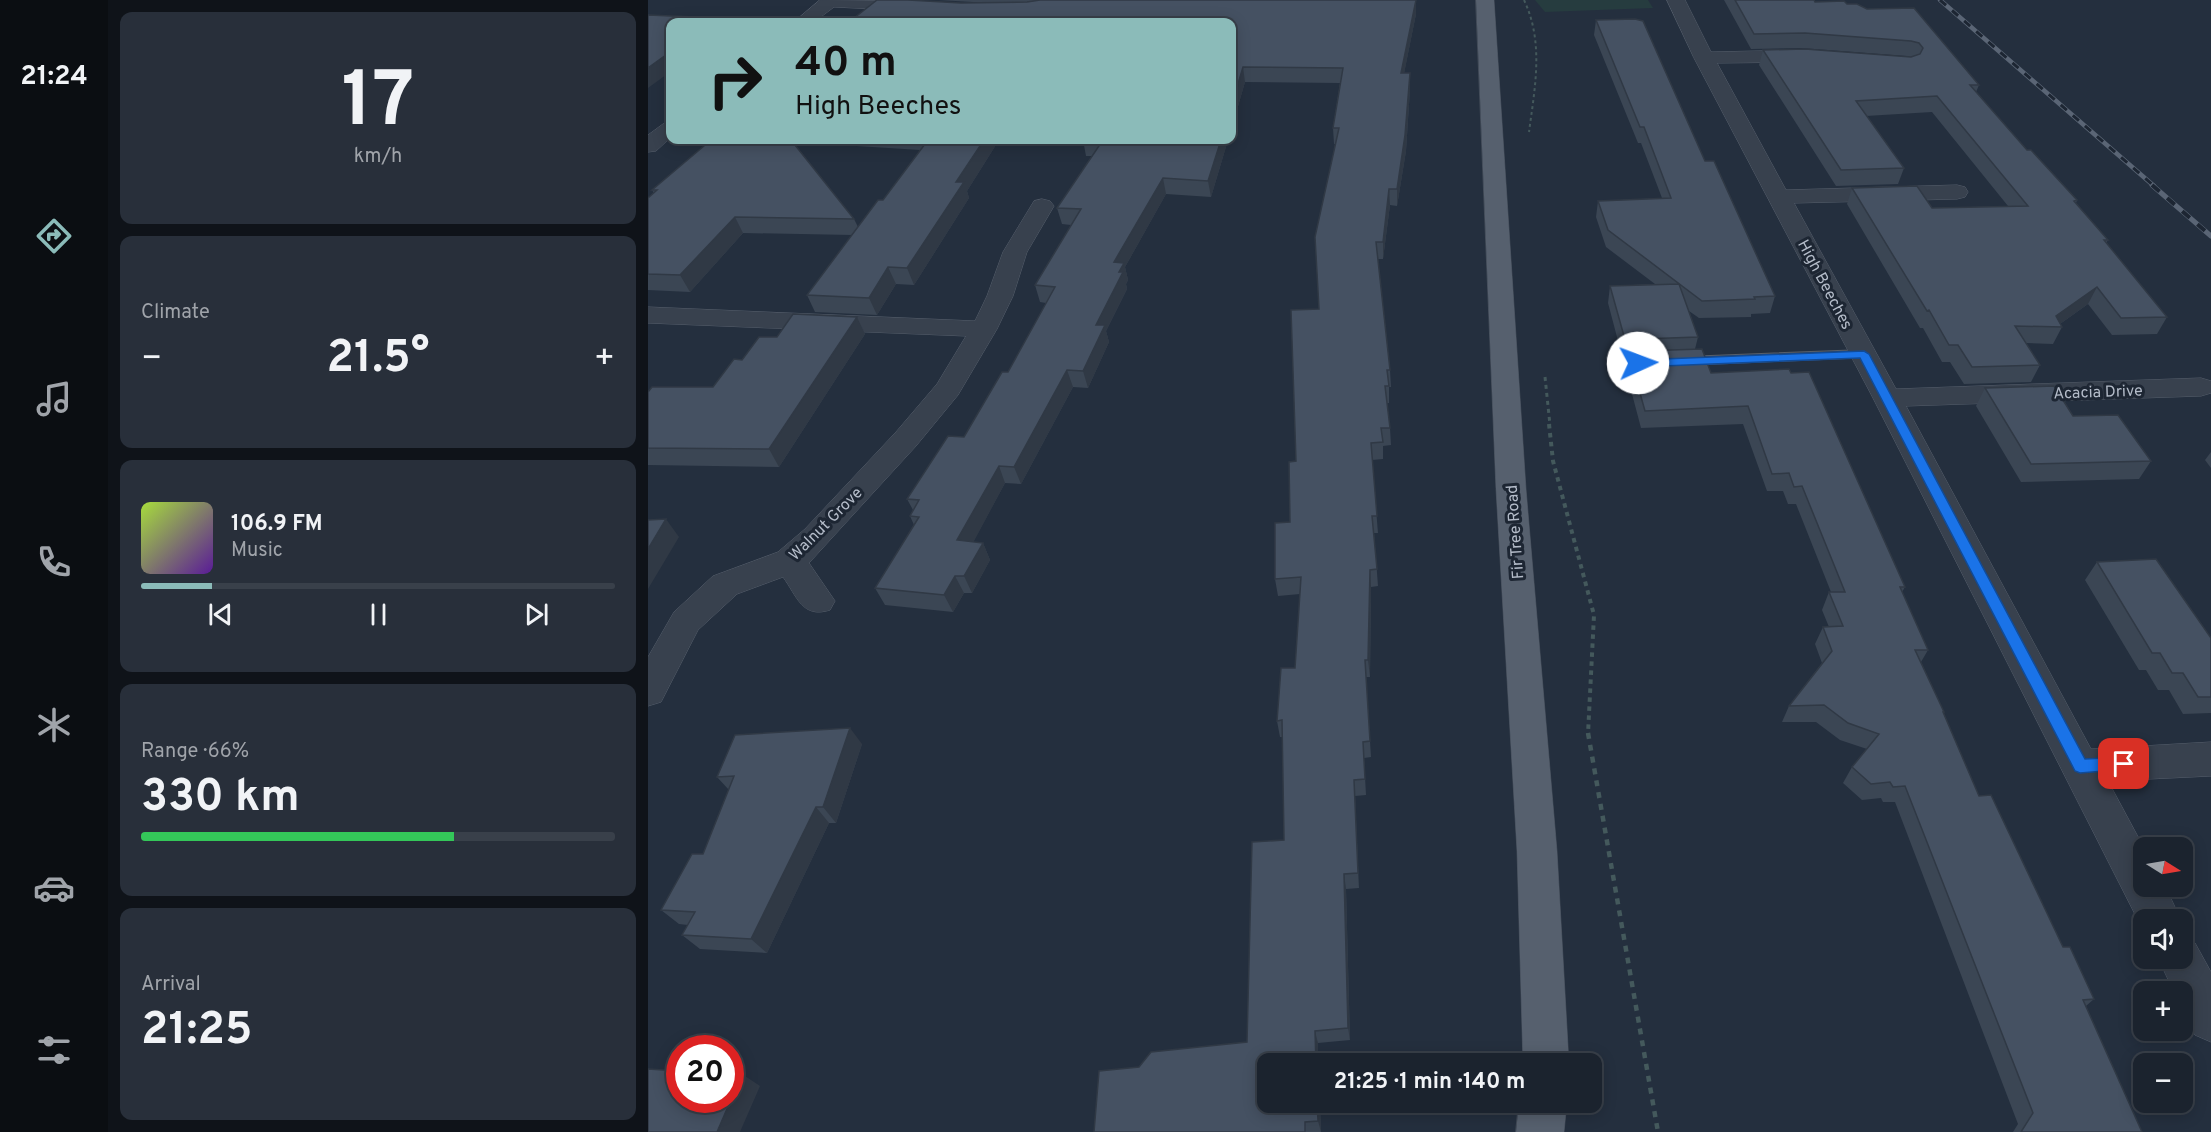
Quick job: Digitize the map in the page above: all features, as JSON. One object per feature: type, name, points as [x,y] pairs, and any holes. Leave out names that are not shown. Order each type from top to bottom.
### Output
[{"type":"main road","name":"Fir Tree Road","points":[[1485,0],[1511,489],[1537,851],[1547,1053]]},
{"type":"main road","points":[[1540,1132],[1542,1113]]},
{"type":"street","name":"High Beeches","points":[[1676,0],[1704,58],[1864,354],[2154,909]]},
{"type":"street","points":[[807,18],[830,1],[933,7]]},
{"type":"street","points":[[1704,58],[1827,57]]},
{"type":"street","points":[[648,146],[666,131]]},
{"type":"street","points":[[1780,197],[1957,192]]},
{"type":"street","name":"Walnut Grove","points":[[648,691],[686,621],[724,585],[790,561],[816,537],[913,431],[948,389],[984,328],[1000,296],[1015,252],[1042,206]]},
{"type":"street","points":[[648,315],[984,328]]},
{"type":"street","name":"Acacia Drive","points":[[1887,398],[2201,387]]},
{"type":"street","points":[[790,561],[818,601]]},
{"type":"street","points":[[2080,766],[2211,759]]},
{"type":"street","points":[[2186,969],[2211,1019]]},
{"type":"lane","points":[[1674,362],[1864,354]]},
{"type":"path","points":[[1524,0],[1530,11],[1537,56],[1528,132]]},
{"type":"path","points":[[1545,371],[1553,460],[1594,615],[1588,734],[1658,1132]]},
{"type":"green space","points":[[1535,0],[1648,0],[1653,8],[1545,12]]},
{"type":"building","points":[[877,0],[961,3],[1040,0],[1416,0],[1401,73],[1410,73],[1405,135],[1397,189],[1389,189],[1383,242],[1376,242],[1390,370],[1387,370],[1389,386],[1385,386],[1390,428],[1381,428],[1383,442],[1371,443],[1377,516],[1372,516],[1377,569],[1370,570],[1368,660],[1365,660],[1370,741],[1363,742],[1365,779],[1354,780],[1358,873],[1344,874],[1348,1028],[1315,1031],[1316,1053],[1257,1053],[1257,1113],[1318,1113],[1318,1121],[1305,1122],[1305,1132],[1094,1132],[1099,1071],[1139,1067],[1151,1052],[1247,1042],[1252,842],[1284,840],[1282,720],[1277,721],[1281,668],[1295,668],[1301,577],[1275,579],[1275,523],[1290,522],[1289,462],[1296,461],[1291,310],[1319,309],[1315,237],[1339,128],[1333,128],[1343,68],[1243,67],[1236,91],[1236,18],[854,18]]},
{"type":"building","points":[[1735,0],[1844,1],[1847,4],[1857,4],[1867,9],[1914,8],[1979,85],[1970,85],[2027,150],[2031,150],[2077,200],[2074,201],[2108,240],[2104,240],[2167,317],[2121,318],[2097,287],[2056,316],[2062,327],[2015,326],[2040,365],[1972,367],[1958,345],[1949,345],[1852,188],[1917,186],[1932,208],[2028,206],[1937,96],[1856,101],[1904,168],[1841,170],[1763,50],[1805,49],[1911,57],[1920,54],[1923,48],[1919,43],[1911,41],[1805,33],[1754,34]]},
{"type":"building","points":[[648,15],[719,18],[666,18],[666,55],[648,68]]},
{"type":"building","points":[[1635,19],[1643,21],[1705,161],[1714,161],[1775,296],[1702,301],[1608,230],[1598,201],[1671,198],[1644,127],[1640,127],[1596,20]]},
{"type":"building","points":[[706,144],[794,144],[854,219],[735,217],[680,275],[648,274],[648,198],[657,190],[652,190]]},
{"type":"building","points":[[925,144],[981,144],[956,182],[964,182],[907,268],[888,267],[869,298],[807,295],[878,200],[883,200]]},
{"type":"building","points":[[1100,144],[1220,144],[1208,181],[1163,178],[1114,262],[1124,263],[1119,272],[1123,272],[1096,325],[1105,325],[1083,371],[1067,370],[1014,467],[999,466],[957,540],[983,543],[964,576],[955,576],[944,595],[875,588],[919,517],[910,516],[919,500],[907,499],[948,436],[964,437],[1002,372],[1008,372],[1055,287],[1035,285],[1081,209],[1057,208]]},
{"type":"building","points":[[1679,284],[1698,337],[1641,339],[1632,345],[1640,351],[1702,349],[1711,373],[1789,369],[1791,373],[1809,372],[1905,587],[1900,587],[1928,650],[1915,650],[1979,796],[1991,795],[2063,947],[2070,947],[2094,999],[2083,1000],[2142,1132],[2021,1132],[2033,1113],[1905,786],[1893,787],[1890,782],[1871,784],[1852,767],[1879,734],[1848,723],[1824,705],[1789,706],[1832,651],[1823,627],[1843,626],[1829,592],[1845,592],[1802,486],[1794,487],[1789,473],[1772,474],[1748,406],[1645,411],[1610,286]]},
{"type":"building","points":[[793,314],[857,317],[769,449],[648,448],[648,392],[652,387],[713,387],[734,359],[742,360],[759,337],[777,337]]},
{"type":"building","points":[[2054,386],[2073,416],[2118,415],[2151,461],[2031,464],[1985,388]]},
{"type":"building","points":[[666,519],[648,549],[648,520]]},
{"type":"building","points":[[2156,559],[2211,638],[2211,697],[2198,697],[2183,673],[2172,673],[2160,653],[2152,653],[2097,562]]},
{"type":"building","points":[[850,728],[823,807],[816,807],[751,939],[682,935],[695,912],[661,910],[692,854],[703,854],[734,776],[717,777],[735,735]]},
{"type":"building","points":[[648,1069],[666,1070],[666,1113],[725,1113],[717,1132],[648,1132]]},
{"type":"railway","points":[[1940,0],[2154,186]]},
{"type":"railway","points":[[2152,185],[2211,236]]},
{"type":"route","points":[[1638,363],[1864,354],[2080,766],[2124,764]]}]
